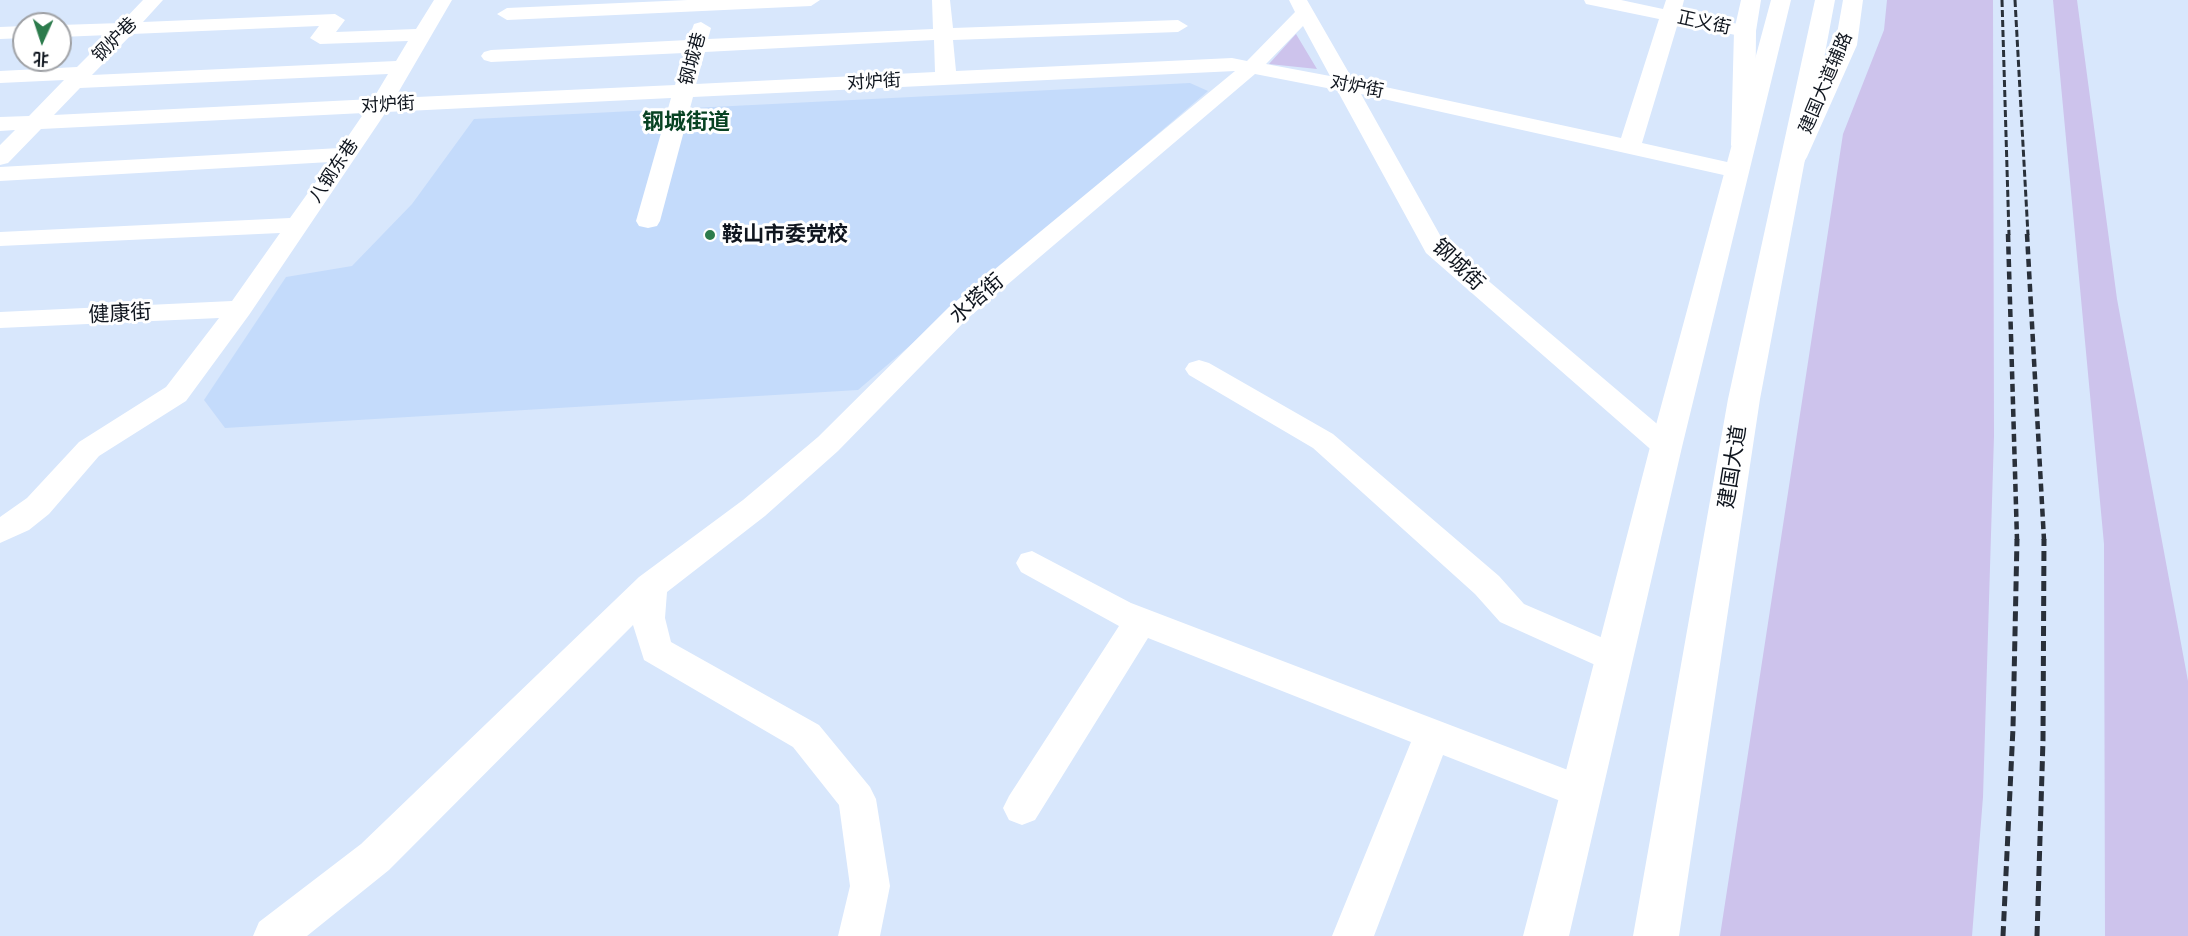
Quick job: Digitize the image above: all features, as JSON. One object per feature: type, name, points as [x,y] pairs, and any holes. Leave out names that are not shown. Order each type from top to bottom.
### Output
[{"type":"main road","points":[[1740,159],[1745,32],[1751,0]]},
{"type":"main road","points":[[1546,936],[1665,447],[1781,0]]},
{"type":"main road","name":"建国大道","points":[[1656,936],[1744,399],[1825,0]]},
{"type":"main road","name":"建国大道辅路","points":[[1792,164],[1846,45],[1853,0]]},
{"type":"street","name":"钢炉巷","points":[[0,158],[154,0]]},
{"type":"street","name":"八钢东巷","points":[[0,531],[18,522],[38,506],[89,449],[176,394],[240,309],[380,105],[443,0]]},
{"type":"street","points":[[507,14],[708,2],[810,0]]},
{"type":"street","points":[[941,0],[946,78]]},
{"type":"street","name":"正义街","points":[[1593,0],[1673,8],[1745,32]]},
{"type":"street","name":"钢城巷","points":[[648,221],[708,2]]},
{"type":"street","name":"水塔街","points":[[274,936],[375,857],[651,586],[754,508],[878,396],[958,313],[1252,67],[1301,7]]},
{"type":"street","name":"钢城街","points":[[1301,7],[1347,85],[1435,248],[1665,447]]},
{"type":"street","points":[[1630,146],[1673,8]]},
{"type":"street","points":[[72,31],[335,20],[321,38],[422,35]]},
{"type":"street","points":[[491,56],[943,34],[1178,26]]},
{"type":"street","name":"对炉街","points":[[0,124],[1232,64],[1420,99],[1630,146],[1740,159]]},
{"type":"street","points":[[0,77],[78,77],[402,67]]},
{"type":"street","points":[[0,174],[346,154]]},
{"type":"street","points":[[0,239],[297,225]]},
{"type":"street","name":"健康街","points":[[0,320],[240,309]]},
{"type":"street","points":[[1199,369],[1323,441],[1487,585],[1512,613],[1614,658]]},
{"type":"street","points":[[1032,563],[1119,612],[1581,792]]},
{"type":"street","points":[[651,586],[648,618],[656,650],[806,736],[857,799],[870,886],[859,936]]},
{"type":"street","points":[[1022,808],[1141,620]]},
{"type":"street","points":[[1353,936],[1433,734]]},
{"type":"shaded area","points":[[1887,0],[1993,0],[1994,436],[1983,797],[1972,936],[1720,936],[1843,134],[1884,30]]},
{"type":"shaded area","points":[[2053,0],[2077,0],[2117,299],[2188,681],[2188,936],[2105,936],[2104,544]]},
{"type":"shaded area","points":[[1296,34],[1317,69],[1269,64]]},
{"type":"shaded area","name":"鞍山市委党校","points":[[1190,83],[1208,91],[858,390],[225,428],[204,400],[286,277],[352,266],[412,204],[474,119]]},
{"type":"railway","points":[[2002,0],[2009,235]]},
{"type":"railway","points":[[2015,0],[2028,235]]},
{"type":"railway","points":[[2008,234],[2017,540]]},
{"type":"railway","points":[[2027,234],[2044,540]]},
{"type":"railway","points":[[2003,936],[2013,728],[2017,540]]},
{"type":"railway","points":[[2037,936],[2043,740],[2044,540]]},
{"type":"place","name":"鞍山市委党校","points":[[710,235]]},
{"type":"district","name":"钢城街道","points":[[686,123]]}]
